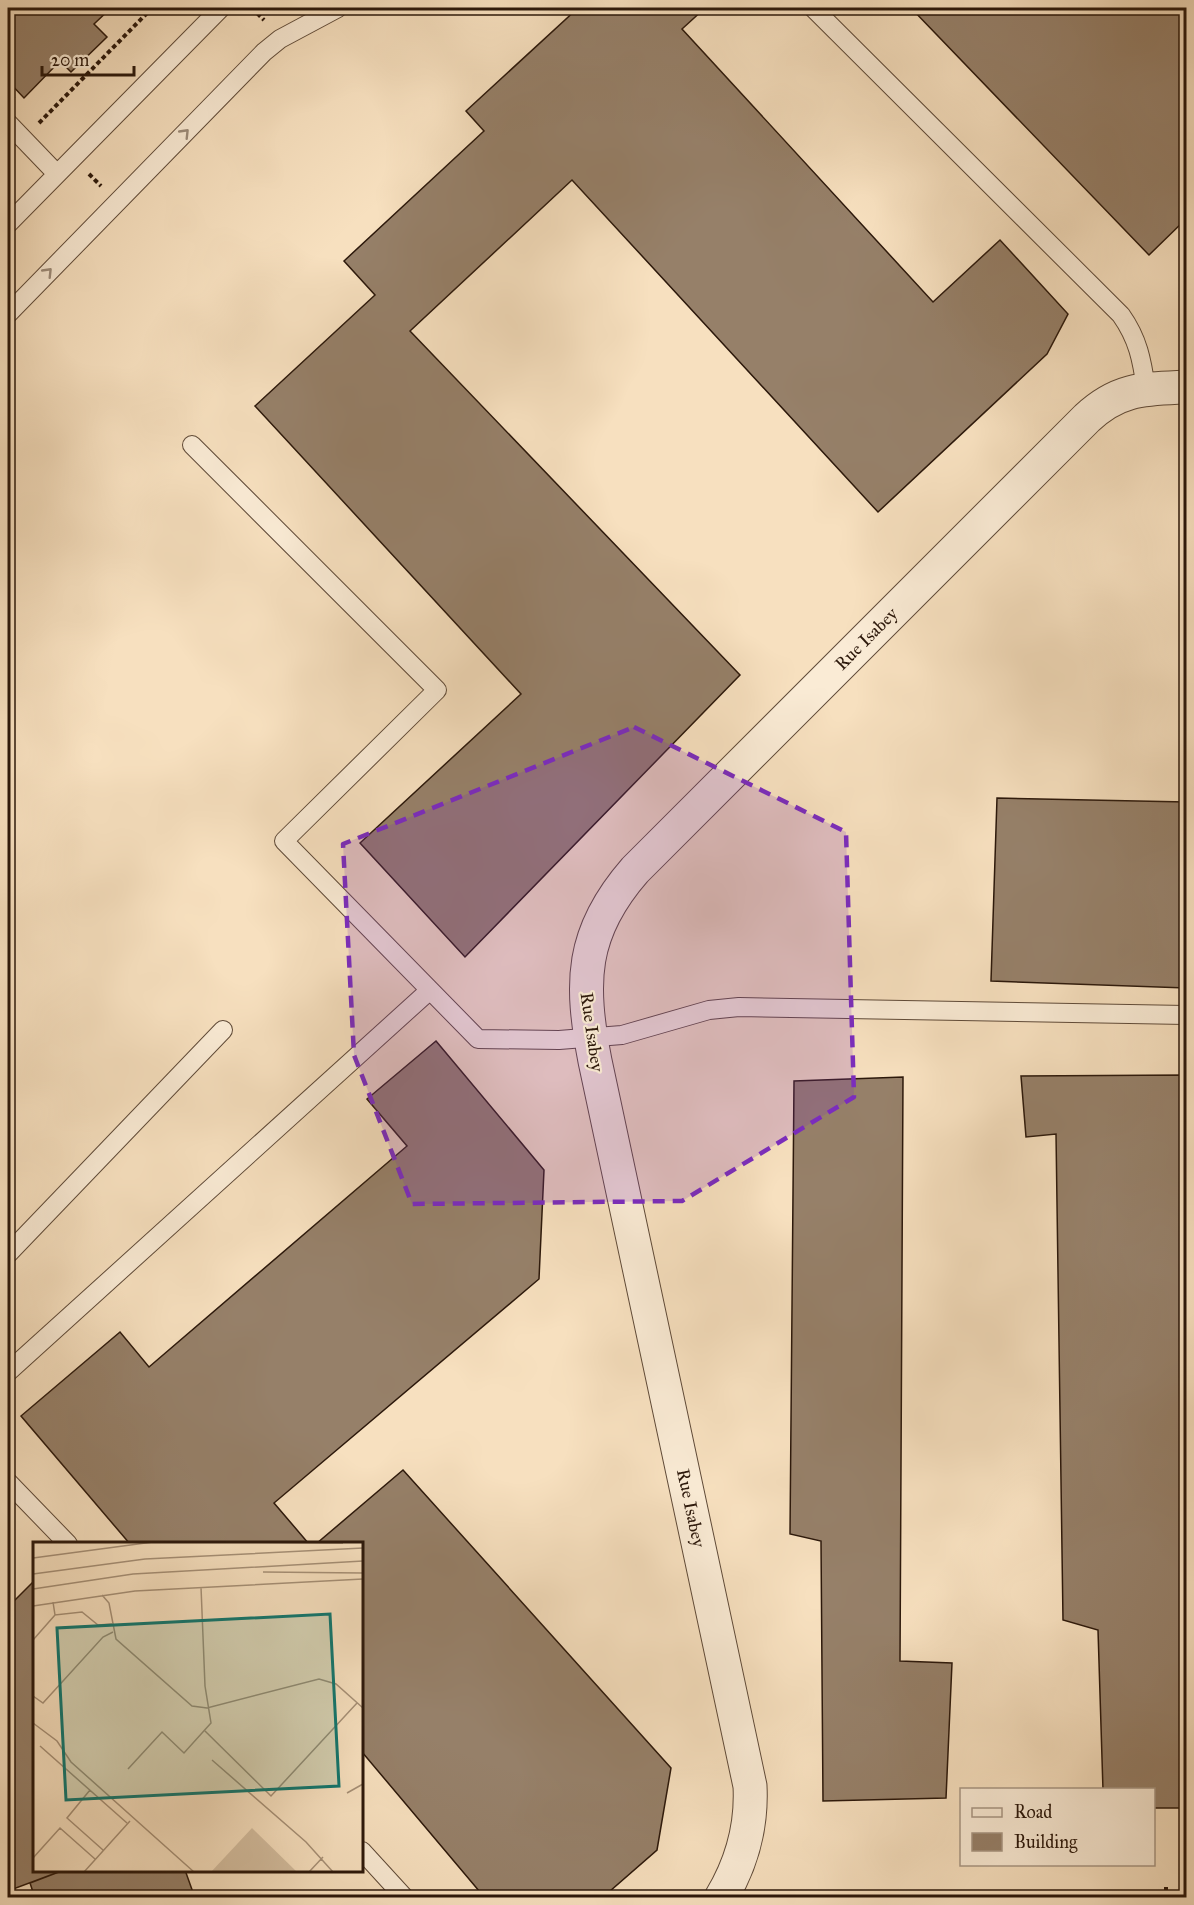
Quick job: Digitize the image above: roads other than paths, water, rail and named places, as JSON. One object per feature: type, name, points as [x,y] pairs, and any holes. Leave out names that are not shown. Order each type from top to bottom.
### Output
[{"type":"street","name":"Rue Isabey","points":[[721,1898],[742,1852],[749,1819],[750,1786],[590,1038],[584,993],[588,959],[607,910],[624,882],[1087,418],[1111,398],[1146,389],[1186,387]]},
{"type":"lane","points":[[8,224],[221,8]]},
{"type":"lane","points":[[8,314],[264,52],[280,39],[338,8]]},
{"type":"lane","points":[[813,8],[1121,315],[1134,333],[1140,350],[1146,389]]},
{"type":"lane","points":[[8,123],[57,174]]},
{"type":"lane","points":[[192,445],[437,690],[284,841],[478,1039],[590,1038],[645,1030],[681,1017],[739,1007],[1186,1015]]},
{"type":"lane","points":[[8,1372],[430,990]]},
{"type":"lane","points":[[8,1254],[223,1030]]},
{"type":"lane","points":[[8,1482],[66,1542]]},
{"type":"lane","points":[[363,1852],[405,1898]]}]
